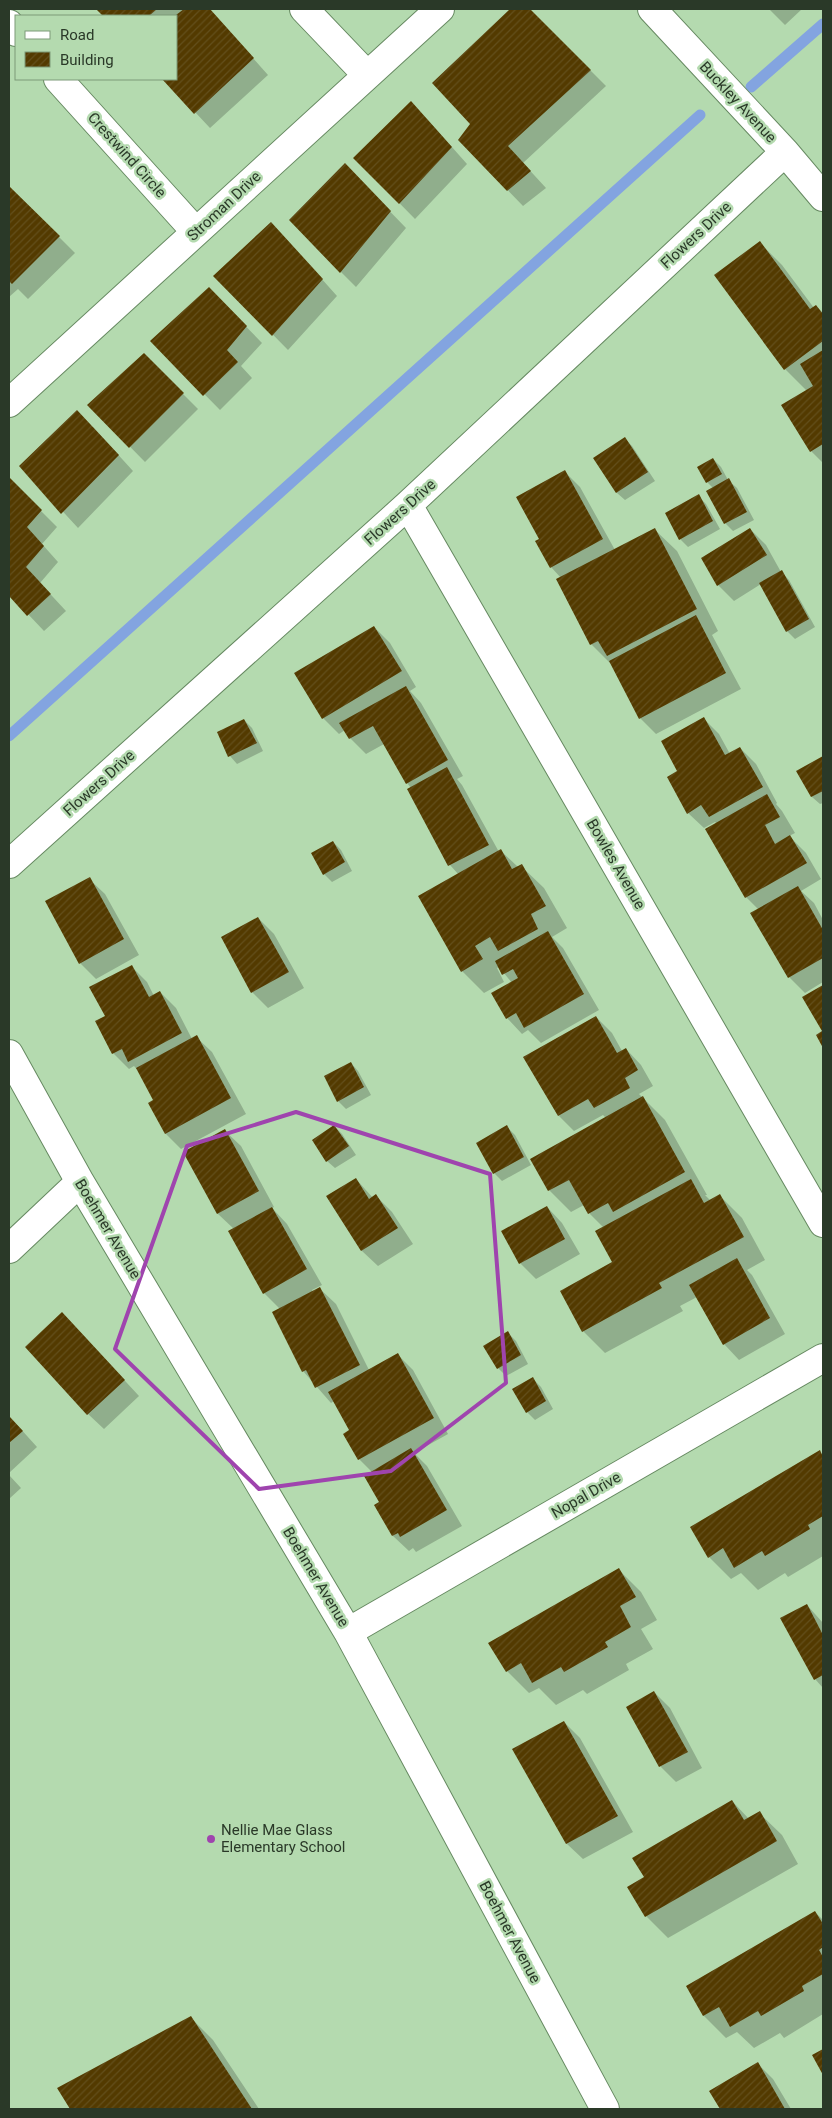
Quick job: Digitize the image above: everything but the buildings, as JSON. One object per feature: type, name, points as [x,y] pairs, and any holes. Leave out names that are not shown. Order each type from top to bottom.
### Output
[{"type":"street","points":[[304,9],[367,75]]},
{"type":"street","name":"Stroman Drive","points":[[9,403],[440,9]]},
{"type":"street","name":"Buckley Avenue","points":[[652,9],[785,152],[823,197]]},
{"type":"street","name":"Crestwind Circle","points":[[59,80],[196,232]]},
{"type":"street","name":"Flowers Drive","points":[[9,864],[408,505],[785,152]]},
{"type":"street","name":"Bowles Avenue","points":[[408,505],[823,1223]]},
{"type":"street","name":"Boehmer Avenue","points":[[9,1054],[80,1182],[348,1632],[606,2109]]},
{"type":"street","points":[[9,1249],[80,1182]]},
{"type":"street","name":"Nopal Drive","points":[[348,1632],[823,1358]]},
{"type":"highlighted area","points":[[296,1112],[490,1174],[506,1383],[391,1471],[259,1489],[115,1349],[187,1146]]},
{"type":"waterway","points":[[751,87],[823,24]]},
{"type":"waterway","points":[[9,736],[700,115]]},
{"type":"place","name":"Nellie Mae Glass Elementary School","points":[[211,1839]]}]
